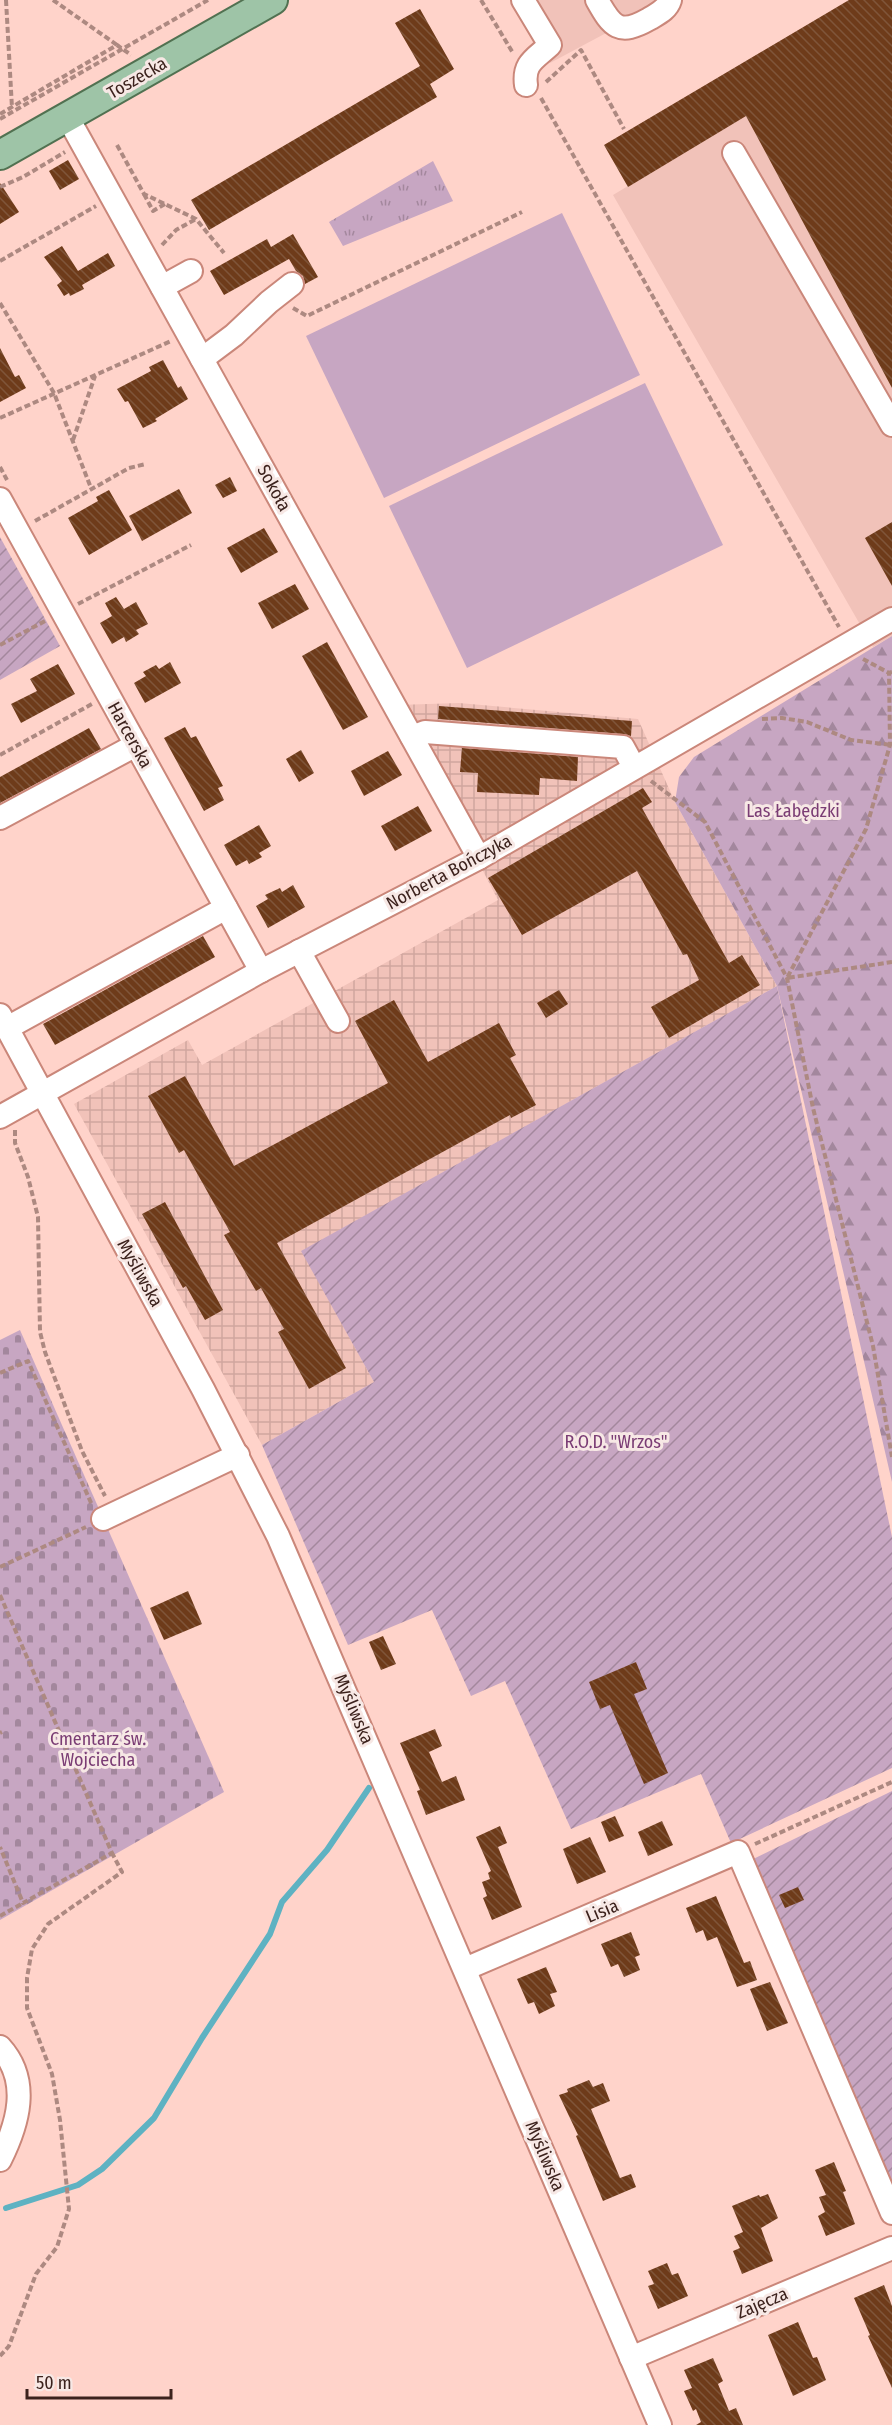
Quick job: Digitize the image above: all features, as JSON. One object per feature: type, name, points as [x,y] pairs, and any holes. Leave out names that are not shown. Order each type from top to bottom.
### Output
[{"type":"main road","name":"Toszecka","points":[[0,155],[273,0]]},
{"type":"street","points":[[523,0],[550,45],[526,67],[529,83]]},
{"type":"street","points":[[597,0],[610,22],[627,28],[636,26],[664,10],[670,0]]},
{"type":"street","name":"Sokoła","points":[[68,118],[479,858]]},
{"type":"street","points":[[734,153],[889,412]]},
{"type":"street","points":[[162,287],[191,271]]},
{"type":"street","points":[[202,359],[234,335],[283,290]]},
{"type":"street","name":"Harcerska","points":[[0,499],[261,971]]},
{"type":"street","name":"Norberta Bończyka","points":[[7,1120],[41,1092],[261,971],[479,858],[892,619]]},
{"type":"street","points":[[412,737],[425,732],[623,747],[634,767]]},
{"type":"street","points":[[0,818],[136,745]]},
{"type":"street","points":[[2,1019],[226,908]]},
{"type":"street","points":[[299,951],[338,1021]]},
{"type":"street","name":"Myśliwska","points":[[2,1019],[238,1455],[305,1595],[660,2425]]},
{"type":"street","points":[[101,1520],[238,1455]]},
{"type":"street","points":[[738,1852],[892,2213]]},
{"type":"street","name":"Lisia","points":[[465,1969],[738,1852]]},
{"type":"street","points":[[0,2047],[7,2054],[17,2079],[20,2107],[14,2133],[0,2160]]},
{"type":"street","name":"Zajęcza","points":[[632,2358],[892,2248]]},
{"type":"path","points":[[6,0],[12,108]]},
{"type":"path","points":[[53,0],[134,57]]},
{"type":"path","points":[[0,119],[208,0]]},
{"type":"path","points":[[481,0],[848,644],[860,657],[891,673],[891,745],[866,829],[788,978]]},
{"type":"path","points":[[0,114],[117,45]]},
{"type":"path","points":[[529,83],[581,50],[624,129]]},
{"type":"path","points":[[0,187],[23,177],[82,143]]},
{"type":"path","points":[[117,145],[153,211],[165,204]]},
{"type":"path","points":[[144,194],[196,219],[224,253]]},
{"type":"path","points":[[0,261],[94,207]]},
{"type":"path","points":[[283,290],[307,316],[522,212]]},
{"type":"path","points":[[166,253],[162,243],[176,230],[196,219]]},
{"type":"path","points":[[0,303],[54,393],[91,488]]},
{"type":"path","points":[[0,418],[188,333]]},
{"type":"path","points":[[73,441],[95,375]]},
{"type":"path","points":[[18,531],[129,468],[146,464]]},
{"type":"path","points":[[77,605],[191,545]]},
{"type":"path","points":[[0,645],[53,617]]},
{"type":"path","points":[[0,755],[108,695]]},
{"type":"path","points":[[761,719],[782,718],[807,722],[851,740],[891,745]]},
{"type":"path","points":[[634,767],[705,822],[788,978],[813,1108],[873,1346],[892,1457]]},
{"type":"path","points":[[788,978],[892,962]]},
{"type":"path","points":[[0,1567],[101,1520],[112,1508],[82,1451],[42,1342],[38,1217],[28,1177],[7,1120]]},
{"type":"path","points":[[0,1373],[28,1361],[101,1520]]},
{"type":"path","points":[[0,1595],[122,1872],[48,1924],[32,1949],[27,1978],[27,2008],[52,2074],[60,2120],[69,2209],[57,2247],[36,2274],[9,2346],[0,2356]]},
{"type":"path","points":[[738,1852],[892,1782]]},
{"type":"path","points":[[0,1847],[23,1903]]},
{"type":"path","points":[[0,1916],[113,1854]]},
{"type":"shaded area","points":[[512,0],[668,0],[550,63]]},
{"type":"shaded area","points":[[849,0],[892,0],[892,636],[873,647],[613,195],[628,186],[604,145]]},
{"type":"shaded area","points":[[459,703],[638,719],[675,802],[777,986],[302,1251],[374,1382],[262,1445],[74,1104],[188,1040],[202,1065],[498,900],[397,705]]},
{"type":"green space","points":[[433,161],[453,201],[343,246],[329,222]]},
{"type":"green space","points":[[562,213],[640,375],[384,498],[306,336]]},
{"type":"green space","points":[[645,383],[723,545],[467,668],[389,506]]},
{"type":"green space","points":[[0,537],[60,646],[0,680]]},
{"type":"green space","name":"Las Łabędzki","points":[[892,636],[892,1482],[777,986],[675,802],[679,777],[694,757]]},
{"type":"green space","name":"R.O.D. \"Wrzos\"","points":[[777,986],[892,1537],[892,1768],[731,1843],[701,1774],[571,1829],[505,1681],[471,1696],[432,1610],[348,1645],[262,1445],[374,1382],[301,1251]]},
{"type":"green space","name":"Cmentarz św. Wojciecha","points":[[20,1330],[224,1792],[0,1920],[0,1340]]},
{"type":"green space","points":[[892,1791],[892,2225],[741,1865]]},
{"type":"building","points":[[849,0],[892,0],[892,388],[746,116],[628,187],[604,145]]},
{"type":"building","points":[[420,9],[454,69],[430,84],[437,97],[209,230],[191,200],[420,66],[395,23]]},
{"type":"building","points":[[68,160],[79,179],[60,190],[49,171]]},
{"type":"building","points":[[0,183],[19,212],[0,224]]},
{"type":"building","points":[[293,234],[318,277],[305,284],[303,276],[296,271],[289,259],[224,295],[210,271],[267,239],[271,247]]},
{"type":"building","points":[[62,246],[78,271],[108,253],[115,266],[82,285],[84,289],[70,296],[69,293],[64,296],[57,285],[62,281],[44,257]]},
{"type":"building","points":[[0,348],[15,377],[19,375],[26,388],[0,402]]},
{"type":"building","points":[[163,360],[178,388],[181,386],[188,399],[143,428],[128,401],[125,402],[117,389],[151,371],[149,367]]},
{"type":"building","points":[[230,477],[237,491],[223,498],[215,485]]},
{"type":"building","points":[[179,489],[192,513],[142,541],[129,516]]},
{"type":"building","points":[[109,490],[132,530],[89,555],[68,518],[98,501],[96,497]]},
{"type":"building","points":[[892,522],[892,586],[865,538]]},
{"type":"building","points":[[264,528],[278,552],[241,573],[227,548]]},
{"type":"building","points":[[295,584],[309,609],[272,629],[258,603]]},
{"type":"building","points":[[116,597],[124,609],[136,602],[148,624],[136,630],[139,634],[126,642],[124,637],[112,644],[100,623],[112,616],[105,603]]},
{"type":"building","points":[[327,642],[368,717],[343,730],[302,656]]},
{"type":"building","points":[[170,662],[181,683],[145,703],[134,683],[146,676],[143,672],[156,665],[159,669]]},
{"type":"building","points":[[58,664],[75,694],[21,723],[11,704],[37,691],[30,679]]},
{"type":"building","points":[[439,706],[632,721],[631,736],[438,719]]},
{"type":"building","points":[[185,727],[191,738],[196,736],[223,786],[218,788],[224,800],[204,811],[164,738]]},
{"type":"building","points":[[89,728],[101,749],[0,803],[0,777]]},
{"type":"building","points":[[462,748],[578,757],[577,781],[540,778],[539,795],[477,792],[478,773],[460,772]]},
{"type":"building","points":[[301,750],[314,773],[299,782],[286,759]]},
{"type":"building","points":[[388,751],[402,775],[364,796],[351,771]]},
{"type":"building","points":[[643,788],[652,802],[642,808],[729,963],[742,955],[760,985],[669,1038],[651,1007],[699,980],[687,954],[683,955],[637,871],[522,935],[488,878]]},
{"type":"building","points":[[418,806],[432,831],[395,851],[381,826]]},
{"type":"building","points":[[259,825],[271,846],[259,853],[262,857],[249,864],[247,860],[236,866],[224,845]]},
{"type":"building","points":[[293,885],[305,907],[268,928],[256,906],[268,899],[265,895],[280,888],[282,892]]},
{"type":"building","points":[[203,936],[215,957],[55,1045],[43,1024]]},
{"type":"building","points":[[559,990],[568,1004],[546,1018],[537,1003]]},
{"type":"building","points":[[394,1000],[428,1062],[499,1023],[516,1055],[510,1058],[536,1105],[511,1118],[510,1115],[277,1243],[346,1368],[309,1389],[278,1332],[284,1329],[261,1288],[256,1291],[224,1235],[230,1232],[184,1150],[179,1153],[148,1096],[185,1076],[234,1166],[388,1083],[355,1021]]},
{"type":"building","points":[[165,1202],[223,1310],[205,1320],[186,1286],[183,1288],[142,1214]]},
{"type":"building","points":[[188,1591],[202,1624],[164,1640],[150,1608]]},
{"type":"building","points":[[383,1636],[396,1664],[381,1670],[369,1642]]},
{"type":"building","points":[[636,1662],[647,1689],[634,1694],[668,1773],[644,1784],[610,1705],[600,1709],[589,1682]]},
{"type":"building","points":[[435,1729],[442,1746],[429,1752],[442,1782],[456,1776],[465,1800],[426,1815],[417,1791],[420,1790],[400,1743]]},
{"type":"building","points":[[615,1816],[624,1836],[609,1842],[601,1822]]},
{"type":"building","points":[[662,1821],[673,1845],[648,1856],[638,1832]]},
{"type":"building","points":[[500,1826],[507,1843],[498,1847],[522,1907],[492,1920],[483,1898],[487,1896],[482,1882],[490,1879],[488,1873],[491,1871],[476,1837]]},
{"type":"building","points":[[590,1837],[606,1872],[577,1884],[563,1849]]},
{"type":"building","points":[[798,1887],[804,1900],[785,1908],[779,1895]]},
{"type":"building","points":[[716,1896],[744,1963],[750,1961],[757,1980],[737,1987],[717,1937],[707,1941],[703,1930],[696,1933],[686,1908]]},
{"type":"building","points":[[631,1932],[640,1955],[635,1957],[640,1970],[624,1977],[618,1964],[611,1967],[601,1944]]},
{"type":"building","points":[[546,1967],[557,1992],[550,1994],[555,2006],[539,2014],[534,2002],[528,2004],[517,1979]]},
{"type":"building","points":[[770,1982],[788,2023],[767,2031],[750,1989]]},
{"type":"building","points":[[589,2080],[593,2087],[603,2083],[610,2101],[591,2109],[620,2178],[631,2174],[636,2187],[603,2201],[576,2136],[578,2135],[559,2095]]},
{"type":"building","points":[[834,2162],[846,2191],[843,2192],[855,2224],[826,2236],[818,2216],[825,2212],[819,2197],[826,2195],[815,2170]]},
{"type":"building","points":[[768,2194],[778,2218],[761,2228],[773,2261],[742,2274],[733,2251],[740,2248],[734,2236],[743,2232],[732,2206],[759,2195],[760,2197]]},
{"type":"building","points":[[667,2263],[672,2275],[678,2273],[688,2296],[658,2309],[648,2286],[654,2284],[648,2271]]},
{"type":"building","points":[[884,2285],[892,2306],[892,2388],[868,2336],[870,2335],[854,2298]]},
{"type":"building","points":[[798,2322],[813,2358],[817,2357],[826,2380],[793,2396],[768,2335]]},
{"type":"building","points":[[713,2358],[723,2381],[718,2384],[729,2411],[736,2408],[743,2425],[696,2425],[701,2422],[696,2409],[693,2411],[684,2391],[692,2388],[684,2370]]},
{"type":"waterway","points":[[6,2208],[78,2185],[102,2169],[154,2118],[202,2038],[270,1934],[282,1902],[327,1850],[369,1788]]}]
